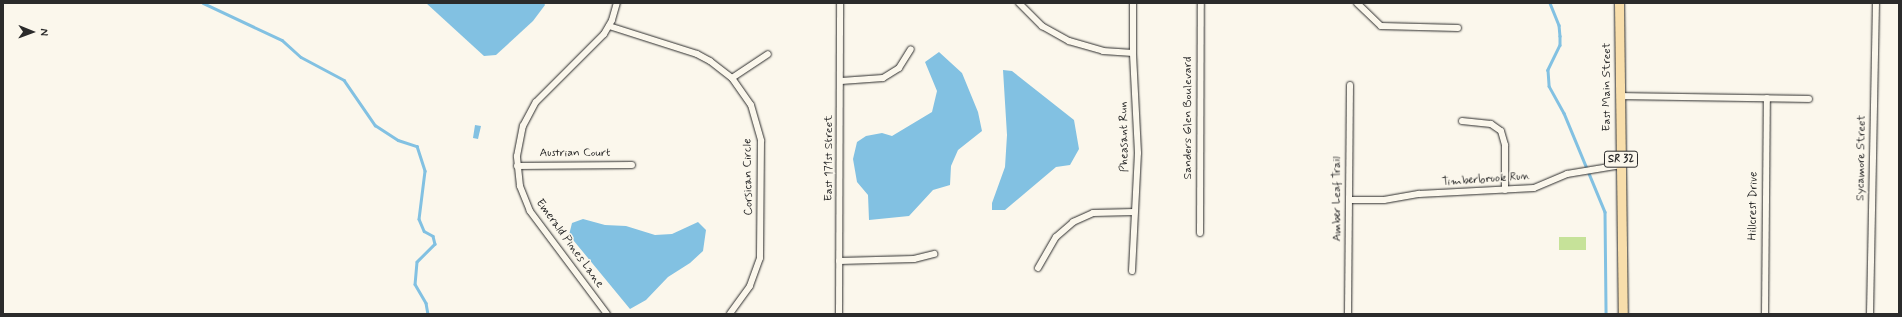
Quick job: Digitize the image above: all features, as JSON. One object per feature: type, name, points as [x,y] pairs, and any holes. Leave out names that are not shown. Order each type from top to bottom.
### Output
[{"type":"main road","name":"East Main Street","points":[[1619,3],[1623,314]]},
{"type":"street","name":"Emerald Pines Lane","points":[[607,314],[530,211],[520,186],[517,166],[522,132],[536,102],[609,26],[617,3]]},
{"type":"street","name":"East 171st Street","points":[[840,3],[840,314]]},
{"type":"street","points":[[1019,3],[1042,26],[1069,41],[1103,51],[1133,54]]},
{"type":"street","name":"Pheasant Run","points":[[1132,271],[1138,153],[1133,54],[1133,3]]},
{"type":"street","name":"Sanders Glen Boulevard","points":[[1200,3],[1200,233]]},
{"type":"street","points":[[1357,3],[1381,26],[1458,28]]},
{"type":"street","name":"Sycamore Street","points":[[1870,314],[1876,3]]},
{"type":"street","name":"Corsican Circle","points":[[609,26],[697,54],[732,78],[751,106],[759,132],[760,258],[750,286],[730,314]]},
{"type":"street","points":[[841,81],[883,78],[899,68],[911,50]]},
{"type":"street","points":[[732,78],[768,54]]},
{"type":"street","name":"Amber Leaf Trail","points":[[1348,314],[1350,85]]},
{"type":"street","points":[[1620,96],[1809,99]]},
{"type":"street","name":"Hillcrest Drive","points":[[1765,314],[1766,98]]},
{"type":"street","points":[[1462,121],[1491,124],[1501,131],[1505,145],[1505,190]]},
{"type":"street","name":"Austrian Court","points":[[517,166],[632,165]]},
{"type":"street","name":"Timberbrook Run","points":[[1349,200],[1384,200],[1418,194],[1534,188],[1581,171],[1621,165]]},
{"type":"street","points":[[1038,268],[1056,237],[1073,222],[1093,213],[1134,212]]},
{"type":"street","points":[[839,260],[914,259],[934,254]]},
{"type":"green space","points":[[1559,237],[1586,237],[1586,250],[1559,250]]},
{"type":"water","points":[[426,3],[544,3],[545,5],[533,21],[496,55],[484,56]]},
{"type":"water","points":[[939,52],[962,73],[978,112],[982,131],[958,150],[951,166],[950,185],[933,190],[909,216],[869,220],[868,195],[857,182],[853,159],[857,142],[866,136],[882,133],[892,136],[932,112],[937,91],[925,62]]},
{"type":"water","points":[[1003,70],[1012,71],[1074,120],[1079,149],[1070,165],[1056,167],[1005,210],[992,210],[992,203],[1005,167],[1007,135]]},
{"type":"water","points":[[475,125],[481,126],[478,139],[473,138]]},
{"type":"water","points":[[583,219],[605,225],[626,226],[655,235],[672,234],[698,222],[706,230],[703,251],[690,263],[668,277],[646,300],[630,309],[569,235],[572,223]]},
{"type":"waterway","points":[[203,3],[282,40],[301,57],[344,80],[375,125],[398,140],[417,146],[425,171],[419,219],[424,231],[433,236],[435,244],[417,262],[415,284],[426,303],[428,314]]},
{"type":"waterway","points":[[1550,3],[1559,25],[1560,45],[1548,70],[1549,86],[1564,113],[1605,212],[1606,314]]}]
